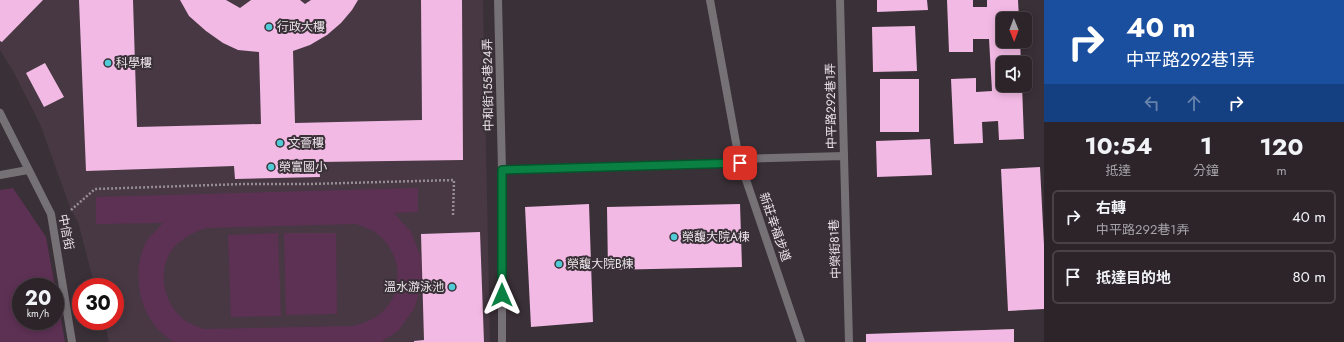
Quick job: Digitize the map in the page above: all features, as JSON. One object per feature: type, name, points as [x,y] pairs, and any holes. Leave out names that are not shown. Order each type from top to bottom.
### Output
[{"type":"street","name":"中和街155巷24弄","points":[[498,0],[502,170]]},
{"type":"street","name":"新莊幸福步道","points":[[710,0],[740,161],[801,342]]},
{"type":"street","name":"中平路292巷1弄","points":[[502,170],[844,156],[840,0]]},
{"type":"street","name":"中信街","points":[[0,113],[52,214],[72,342]]},
{"type":"street","name":"中榮街81巷","points":[[844,156],[850,342]]},
{"type":"street","points":[[0,175],[28,170]]},
{"type":"street","points":[[502,170],[502,342]]},
{"type":"path","points":[[71,210],[96,190],[244,184],[310,184],[454,180],[453,215]]},
{"type":"shaded area","name":"榮富國小","points":[[0,0],[483,0],[490,342],[109,342],[106,330],[124,330],[124,278],[93,278],[78,222],[71,210],[40,124],[13,71],[0,50]]},
{"type":"shaded area","points":[[13,188],[46,237],[53,278],[12,278],[12,330],[63,330],[65,342],[0,342],[0,190]]},
{"type":"shaded area","points":[[418,188],[418,212],[394,213],[411,232],[421,257],[422,284],[414,309],[398,331],[381,342],[173,342],[157,328],[148,315],[143,305],[138,274],[139,263],[145,244],[151,235],[163,223],[96,224],[96,197]],"holes":[[[356,224],[373,231],[383,239],[390,248],[398,271],[397,283],[389,305],[380,314],[366,322],[352,326],[204,329],[187,322],[179,315],[167,296],[164,285],[164,274],[165,263],[170,253],[177,244],[191,234],[206,228]]]},
{"type":"shaded area","points":[[278,233],[281,316],[231,317],[228,235]]},
{"type":"shaded area","points":[[284,233],[336,233],[337,314],[286,315]]},
{"type":"building","points":[[0,0],[43,0],[2,42],[0,41]]},
{"type":"building","points":[[79,0],[133,0],[137,127],[261,124],[259,52],[238,50],[223,43],[189,16],[180,0],[226,0],[240,8],[251,0],[300,0],[305,4],[311,0],[358,0],[341,23],[327,35],[310,45],[293,51],[295,123],[422,120],[421,0],[462,0],[463,160],[319,162],[320,177],[235,179],[234,166],[86,171]]},
{"type":"building","points":[[877,0],[927,0],[928,10],[877,12]]},
{"type":"building","points":[[947,0],[973,0],[973,7],[987,7],[987,0],[1018,0],[1019,12],[996,12],[996,48],[1020,48],[1021,56],[996,56],[996,92],[1022,92],[1024,139],[999,140],[998,121],[982,122],[983,143],[954,144],[951,79],[976,78],[976,92],[992,91],[989,39],[973,39],[973,52],[949,52]]},
{"type":"building","points":[[915,26],[917,71],[873,72],[872,27]]},
{"type":"building","points":[[45,63],[64,97],[44,107],[26,73]]},
{"type":"building","points":[[880,79],[919,79],[919,132],[880,132]]},
{"type":"building","points":[[930,139],[932,175],[877,177],[876,141]]},
{"type":"building","points":[[1040,167],[1044,245],[1044,309],[1008,311],[1001,169]]},
{"type":"building","name":"榮馥大院B棟","points":[[589,204],[593,322],[531,327],[525,207]]},
{"type":"building","name":"榮馥大院A棟","points":[[740,204],[742,267],[608,270],[607,207]]},
{"type":"building","name":"溫水游泳池","points":[[480,232],[484,342],[414,342],[424,340],[421,234]]},
{"type":"building","points":[[1014,329],[1014,342],[866,342],[866,334]]},
{"type":"place","name":"行政大樓","points":[[269,27]]},
{"type":"place","name":"科學樓","points":[[108,63]]},
{"type":"place","name":"文薈樓","points":[[280,143]]},
{"type":"place","name":"榮富國小","points":[[271,167]]},
{"type":"place","name":"榮馥大院A棟","points":[[674,237]]},
{"type":"place","name":"榮馥大院B棟","points":[[559,264]]},
{"type":"place","name":"溫水游泳池","points":[[452,287]]},
{"type":"route","points":[[502,295],[502,170],[740,163]]}]
